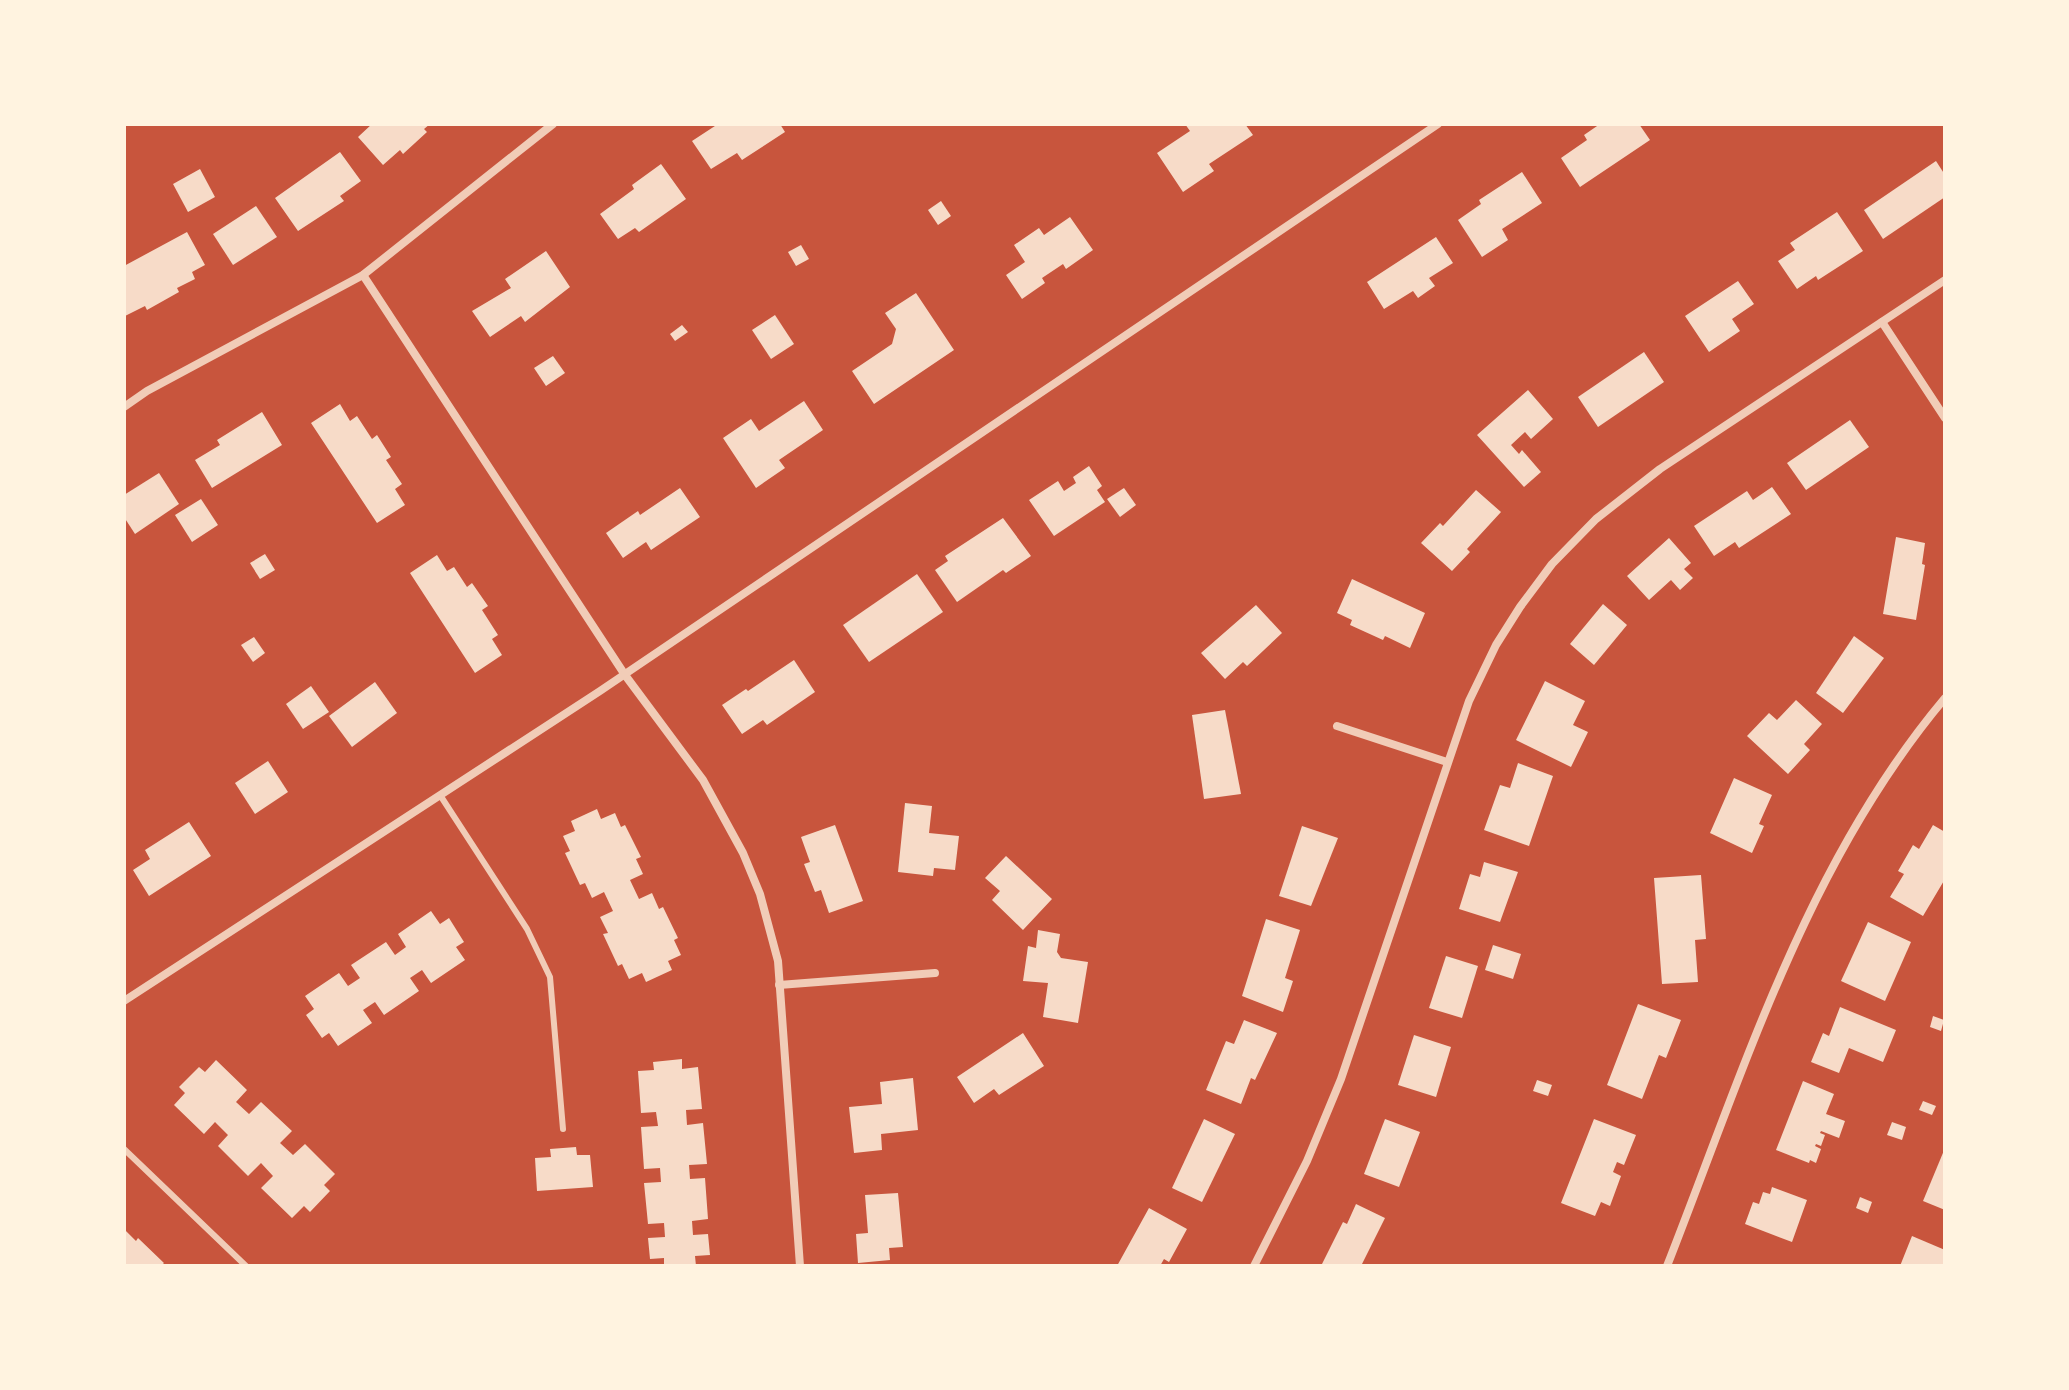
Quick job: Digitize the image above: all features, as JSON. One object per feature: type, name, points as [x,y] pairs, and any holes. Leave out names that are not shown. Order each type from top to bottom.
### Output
[{"type":"street","points":[[124,407],[147,391],[363,275],[553,124]]},
{"type":"street","points":[[124,1001],[625,675],[1438,124]]},
{"type":"street","points":[[363,275],[625,675],[703,780],[728,821],[760,894],[778,961],[800,1266]]},
{"type":"street","points":[[1254,1266],[1307,1161],[1341,1079],[1469,701],[1496,645],[1536,585],[1583,531],[1637,485],[1945,280]]},
{"type":"street","points":[[1882,322],[1945,418]]},
{"type":"street","points":[[1667,1266],[1806,917],[1861,814],[1945,698]]},
{"type":"street","points":[[1337,726],[1447,762]]},
{"type":"street","points":[[779,985],[935,973]]},
{"type":"lane","points":[[440,795],[527,929],[550,977],[563,1129]]},
{"type":"lane","points":[[124,1149],[246,1266]]},
{"type":"building","points":[[372,124],[430,124],[424,129],[427,132],[403,154],[400,150],[383,165],[358,137]]},
{"type":"building","points":[[718,124],[780,124],[785,132],[742,160],[737,153],[711,169],[692,141]]},
{"type":"building","points":[[1185,124],[1245,124],[1253,135],[1209,164],[1214,171],[1183,192],[1157,153],[1190,131]]},
{"type":"building","points":[[1600,124],[1639,124],[1650,140],[1580,187],[1561,158],[1587,140],[1584,135]]},
{"type":"building","points":[[340,152],[361,181],[340,196],[344,201],[298,231],[275,198]]},
{"type":"building","points":[[1936,161],[1945,175],[1945,197],[1883,239],[1864,210]]},
{"type":"building","points":[[661,164],[686,199],[639,232],[635,228],[618,239],[600,214]]},
{"type":"building","points":[[200,169],[215,197],[188,212],[173,184]]},
{"type":"building","points":[[1522,172],[1542,203],[1502,229],[1508,240],[1482,257],[1458,220],[1481,204],[1479,200]]},
{"type":"building","points":[[941,201],[951,216],[938,225],[928,210]]},
{"type":"building","points":[[256,206],[277,237],[233,265],[213,234]]},
{"type":"building","points":[[1837,212],[1863,251],[1818,280],[1816,276],[1797,289],[1778,261],[1795,250],[1790,243]]},
{"type":"building","points":[[1070,217],[1093,250],[1066,269],[1063,264],[1042,278],[1045,283],[1022,299],[1006,275],[1025,262],[1014,245],[1039,228],[1044,235]]},
{"type":"building","points":[[187,232],[205,265],[192,272],[195,279],[147,310],[145,306],[125,316],[124,266]]},
{"type":"building","points":[[1436,237],[1453,263],[1429,278],[1435,286],[1418,298],[1413,291],[1384,309],[1367,282]]},
{"type":"building","points":[[801,245],[809,259],[796,266],[788,252]]},
{"type":"building","points":[[546,251],[570,287],[525,322],[521,316],[490,337],[472,311],[511,288],[505,279]]},
{"type":"building","points":[[1738,281],[1754,304],[1732,319],[1740,331],[1709,352],[1685,316]]},
{"type":"building","points":[[916,293],[954,350],[874,404],[852,371],[892,344],[896,329],[885,313]]},
{"type":"building","points":[[775,315],[794,344],[771,359],[752,330]]},
{"type":"building","points":[[682,325],[688,332],[675,341],[670,334]]},
{"type":"building","points":[[1644,352],[1664,382],[1598,427],[1578,397]]},
{"type":"building","points":[[553,356],[565,373],[546,386],[534,368]]},
{"type":"building","points":[[1528,390],[1553,419],[1531,439],[1525,432],[1511,445],[1519,454],[1522,450],[1541,472],[1524,487],[1477,435]]},
{"type":"building","points":[[804,401],[823,430],[779,460],[785,468],[756,488],[723,438],[751,419],[759,431]]},
{"type":"building","points":[[340,404],[350,421],[357,416],[372,439],[377,435],[391,457],[386,460],[402,484],[395,489],[405,505],[377,523],[311,423]]},
{"type":"building","points":[[262,412],[282,445],[212,488],[195,460],[220,445],[217,440]]},
{"type":"building","points":[[1850,420],[1869,447],[1806,490],[1787,463]]},
{"type":"building","points":[[1089,466],[1102,486],[1097,490],[1105,502],[1054,536],[1029,500],[1058,481],[1064,491],[1076,483],[1073,477]]},
{"type":"building","points":[[159,473],[179,504],[135,534],[124,517],[124,495]]},
{"type":"building","points":[[1772,487],[1791,514],[1739,548],[1735,542],[1714,556],[1694,526],[1747,491],[1753,500]]},
{"type":"building","points":[[680,488],[700,517],[651,550],[646,542],[623,558],[606,533]]},
{"type":"building","points":[[1124,488],[1136,505],[1120,517],[1107,499]]},
{"type":"building","points":[[1476,490],[1501,512],[1467,549],[1470,552],[1452,571],[1421,543],[1440,523],[1443,526]]},
{"type":"building","points":[[201,499],[218,525],[192,542],[175,515]]},
{"type":"building","points":[[1003,518],[1031,556],[1006,573],[1003,570],[957,602],[935,570],[948,561],[945,556]]},
{"type":"building","points":[[1896,537],[1925,543],[1922,564],[1925,565],[1916,620],[1883,614]]},
{"type":"building","points":[[1669,538],[1691,563],[1684,569],[1693,578],[1680,590],[1671,580],[1649,600],[1627,576]]},
{"type":"building","points":[[265,554],[275,570],[260,579],[250,563]]},
{"type":"building","points":[[437,555],[447,571],[454,567],[467,587],[472,583],[488,606],[482,610],[498,635],[492,639],[502,655],[475,673],[410,573]]},
{"type":"building","points":[[917,574],[943,612],[869,662],[843,625]]},
{"type":"building","points":[[1352,579],[1425,613],[1410,648],[1350,625],[1352,620],[1337,613]]},
{"type":"building","points":[[1603,604],[1627,625],[1594,665],[1570,644]]},
{"type":"building","points":[[1256,605],[1282,633],[1247,666],[1243,662],[1225,679],[1201,653]]},
{"type":"building","points":[[1854,636],[1884,658],[1843,713],[1816,693]]},
{"type":"building","points":[[254,637],[265,653],[253,662],[241,645]]},
{"type":"building","points":[[794,660],[815,692],[767,725],[763,720],[742,734],[722,705]]},
{"type":"building","points":[[1545,681],[1585,701],[1573,725],[1588,732],[1571,767],[1516,740]]},
{"type":"building","points":[[375,682],[397,713],[352,747],[329,716]]},
{"type":"building","points":[[311,686],[329,712],[303,729],[286,704]]},
{"type":"building","points":[[1796,700],[1822,724],[1804,744],[1810,750],[1788,774],[1747,736],[1769,713],[1777,720]]},
{"type":"building","points":[[1225,710],[1241,794],[1204,799],[1192,715]]},
{"type":"building","points":[[268,761],[288,792],[255,814],[235,783]]},
{"type":"building","points":[[1518,763],[1553,776],[1529,846],[1484,830],[1500,785],[1510,788]]},
{"type":"building","points":[[1734,778],[1772,795],[1759,824],[1764,826],[1752,853],[1710,833]]},
{"type":"building","points":[[905,803],[932,806],[929,833],[959,836],[955,870],[934,868],[933,876],[898,872]]},
{"type":"building","points":[[597,809],[601,819],[615,813],[621,827],[625,825],[641,857],[636,859],[643,874],[630,880],[639,899],[652,893],[659,909],[663,907],[678,938],[674,940],[681,955],[668,961],[672,970],[646,982],[642,973],[629,979],[622,964],[618,966],[603,934],[608,933],[600,917],[613,911],[604,892],[592,898],[585,883],[580,885],[565,853],[570,851],[563,836],[575,831],[571,821]]},
{"type":"building","points":[[189,822],[211,856],[149,896],[133,870],[150,859],[145,850]]},
{"type":"building","points":[[835,825],[863,901],[829,913],[821,890],[815,892],[804,864],[810,862],[801,837]]},
{"type":"building","points":[[1933,825],[1945,832],[1945,879],[1923,916],[1890,897],[1904,874],[1898,871],[1913,845],[1919,849]]},
{"type":"building","points":[[1302,826],[1338,838],[1311,906],[1279,896]]},
{"type":"building","points":[[1006,856],[1052,899],[1023,930],[992,900],[1000,891],[985,878]]},
{"type":"building","points":[[1484,862],[1518,872],[1500,922],[1459,909],[1470,874],[1480,877]]},
{"type":"building","points":[[1701,875],[1706,939],[1695,940],[1698,982],[1662,984],[1654,878]]},
{"type":"building","points":[[431,911],[440,924],[449,918],[464,942],[456,947],[465,960],[431,983],[422,970],[410,978],[419,991],[384,1015],[375,1002],[363,1010],[372,1023],[338,1046],[329,1033],[322,1038],[306,1015],[314,1009],[305,996],[339,973],[348,986],[360,978],[351,965],[386,942],[395,955],[406,947],[398,934]]},
{"type":"building","points":[[1266,919],[1300,930],[1285,978],[1293,981],[1283,1012],[1242,996]]},
{"type":"building","points":[[1868,922],[1911,942],[1885,1001],[1841,981]]},
{"type":"building","points":[[1038,930],[1060,934],[1057,952],[1061,958],[1088,962],[1078,1023],[1043,1017],[1048,983],[1023,981],[1028,946],[1036,948]]},
{"type":"building","points":[[1493,945],[1521,954],[1513,979],[1485,970]]},
{"type":"building","points":[[1446,956],[1478,966],[1462,1018],[1429,1008]]},
{"type":"building","points":[[1638,1004],[1681,1020],[1666,1058],[1659,1055],[1642,1099],[1607,1085]]},
{"type":"building","points":[[1840,1007],[1896,1030],[1883,1062],[1849,1048],[1839,1073],[1811,1062],[1823,1033],[1829,1036]]},
{"type":"building","points":[[1933,1016],[1944,1020],[1941,1031],[1930,1027]]},
{"type":"building","points":[[1244,1020],[1277,1033],[1255,1080],[1251,1078],[1241,1104],[1206,1090],[1226,1041],[1234,1044]]},
{"type":"building","points":[[1023,1033],[1044,1066],[999,1095],[994,1089],[974,1103],[957,1077]]},
{"type":"building","points":[[1414,1035],[1451,1047],[1436,1097],[1398,1085]]},
{"type":"building","points":[[682,1059],[682,1069],[698,1067],[702,1109],[686,1110],[687,1125],[703,1123],[707,1164],[689,1165],[690,1179],[705,1178],[708,1219],[692,1221],[693,1235],[708,1234],[710,1255],[695,1256],[696,1266],[664,1266],[664,1258],[650,1259],[648,1238],[665,1237],[664,1223],[648,1224],[644,1183],[661,1182],[660,1168],[644,1169],[641,1127],[658,1126],[656,1112],[641,1113],[638,1071],[654,1070],[653,1062]]},
{"type":"building","points":[[216,1060],[247,1090],[236,1102],[249,1114],[261,1102],[292,1131],[280,1143],[293,1155],[305,1144],[335,1174],[324,1185],[330,1191],[310,1212],[304,1206],[292,1218],[261,1188],[273,1176],[261,1163],[248,1176],[218,1146],[228,1135],[215,1122],[204,1134],[174,1105],[185,1093],[179,1087],[199,1067],[205,1072]]},
{"type":"building","points":[[913,1078],[918,1130],[881,1134],[882,1150],[854,1153],[849,1107],[882,1104],[880,1082]]},
{"type":"building","points":[[1537,1080],[1552,1085],[1548,1096],[1533,1091]]},
{"type":"building","points":[[1803,1081],[1834,1094],[1826,1114],[1845,1121],[1839,1138],[1821,1131],[1825,1135],[1821,1146],[1815,1146],[1821,1149],[1816,1163],[1776,1150]]},
{"type":"building","points":[[1923,1101],[1936,1106],[1932,1115],[1919,1110]]},
{"type":"building","points":[[1204,1119],[1235,1134],[1202,1202],[1172,1188]]},
{"type":"building","points":[[1385,1119],[1420,1132],[1399,1187],[1364,1174]]},
{"type":"building","points":[[1594,1119],[1636,1135],[1624,1165],[1617,1162],[1613,1172],[1621,1176],[1610,1206],[1601,1202],[1595,1216],[1561,1203]]},
{"type":"building","points":[[1892,1122],[1906,1127],[1902,1140],[1887,1135]]},
{"type":"building","points":[[576,1147],[577,1155],[590,1155],[593,1187],[537,1191],[535,1158],[551,1157],[550,1149]]},
{"type":"building","points":[[1945,1148],[1945,1210],[1923,1201]]},
{"type":"building","points":[[1772,1187],[1807,1200],[1792,1242],[1745,1224],[1753,1202],[1759,1204],[1763,1192],[1770,1194]]},
{"type":"building","points":[[898,1193],[903,1247],[889,1248],[890,1260],[858,1263],[856,1234],[868,1233],[865,1195]]},
{"type":"building","points":[[1860,1197],[1872,1202],[1868,1213],[1856,1208]]},
{"type":"building","points":[[1356,1204],[1385,1218],[1361,1266],[1321,1266],[1343,1222],[1347,1224]]},
{"type":"building","points":[[1149,1208],[1187,1229],[1169,1262],[1164,1259],[1160,1266],[1117,1266]]},
{"type":"building","points":[[124,1229],[164,1263],[161,1266],[124,1266]]},
{"type":"building","points":[[1912,1236],[1945,1250],[1945,1266],[1900,1266]]}]
